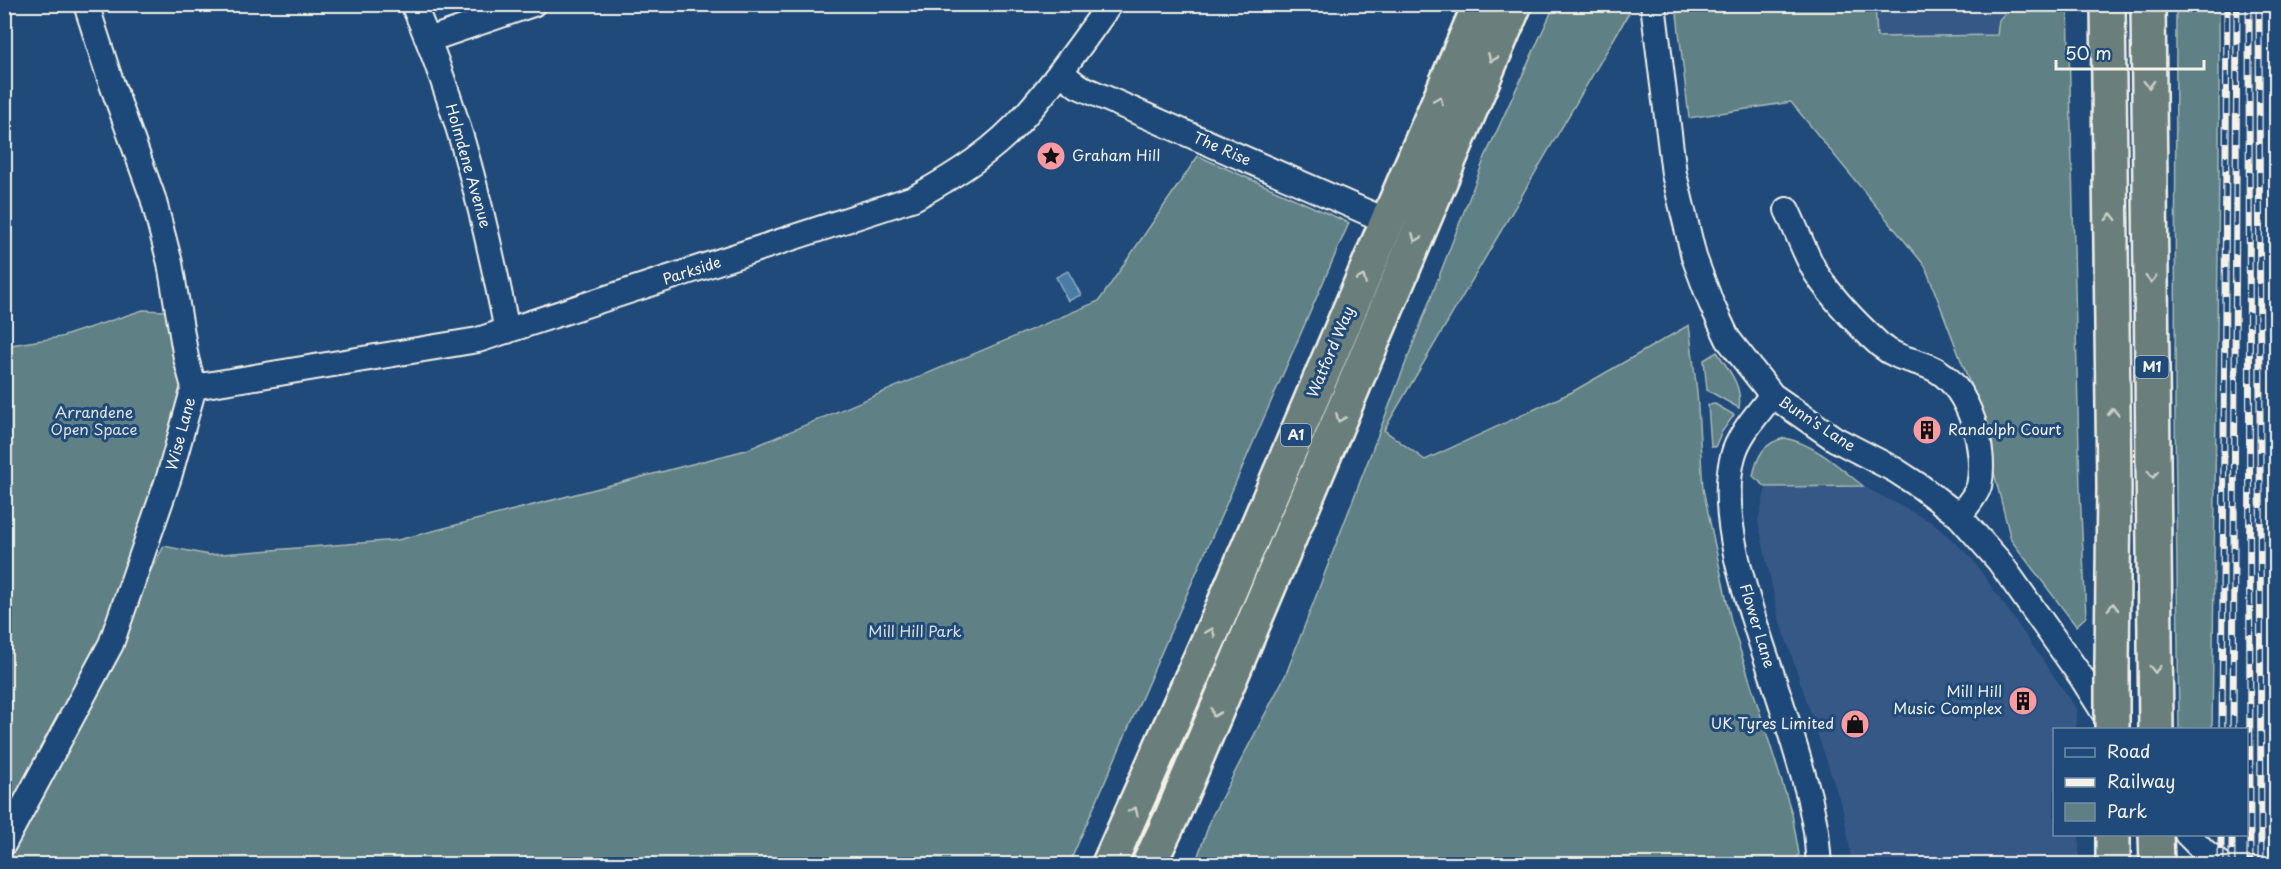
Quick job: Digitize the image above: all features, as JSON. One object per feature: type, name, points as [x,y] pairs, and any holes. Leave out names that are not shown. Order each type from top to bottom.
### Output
[{"type":"highway","name":"Watford Way","points":[[1109,864],[1172,723],[1480,4]]},
{"type":"highway","name":"A1","points":[[1149,864],[1172,816],[1515,4]]},
{"type":"highway","points":[[2108,4],[2114,487],[2112,665],[2114,728]]},
{"type":"highway","name":"M1","points":[[2148,4],[2156,728]]},
{"type":"highway","points":[[2113,836],[2113,864]]},
{"type":"highway","points":[[2156,836],[2157,864]]},
{"type":"street","name":"Wise Lane","points":[[4,843],[111,644],[169,477],[194,387],[186,358],[170,263],[153,198],[86,4]]},
{"type":"street","name":"Holmdene Avenue","points":[[413,4],[428,40],[469,161],[486,228],[507,331]]},
{"type":"street","points":[[428,40],[533,4]]},
{"type":"street","name":"Parkside","points":[[194,387],[478,340],[914,198],[957,174],[989,150],[1027,114],[1110,4]]},
{"type":"street","name":"Bunn's Lane","points":[[1653,4],[1674,174],[1695,257],[1711,303],[1728,339],[1772,395],[1835,439],[1895,470],[1959,516],[1999,561],[2068,658],[2113,728]]},
{"type":"street","name":"The Rise","points":[[1060,72],[1078,86],[1387,221]]},
{"type":"street","points":[[1787,210],[1816,272],[1845,310],[1896,357],[1938,371],[1957,389],[1977,430],[1981,456],[1978,488],[1959,516]]},
{"type":"street","name":"Flower Lane","points":[[1772,395],[1733,454],[1729,478],[1731,522],[1740,571],[1809,796],[1816,831],[1819,864]]},
{"type":"street","points":[[2189,836],[2204,852],[2221,864]]},
{"type":"shaded area","points":[[1875,5],[2012,5],[1999,20],[1997,35],[1877,37]]},
{"type":"shaded area","points":[[1068,271],[1081,295],[1068,301],[1056,277]]},
{"type":"shaded area","points":[[1863,486],[1933,523],[1970,556],[2076,708],[2076,728],[2053,728],[2053,836],[2079,836],[2079,864],[1850,864],[1850,849],[1843,810],[1778,615],[1758,521],[1766,487]]},
{"type":"green space","points":[[1555,4],[1628,5],[1629,13],[1384,430],[1425,460],[1572,392],[1689,325],[1697,392],[1703,489],[1731,621],[1792,814],[1799,854],[1795,864],[1195,864],[1212,816],[1286,674],[1485,157]]},
{"type":"green space","points":[[1676,5],[1875,5],[1877,37],[1997,35],[1999,20],[2012,5],[2068,5],[2080,491],[2086,617],[2076,626],[2011,540],[1975,397],[1925,266],[1791,102],[1689,118]]},
{"type":"green space","points":[[2176,5],[2219,5],[2212,728],[2179,728],[2175,416]]},
{"type":"green space","name":"Mill Hill Park","points":[[1198,156],[1349,223],[1069,864],[5,864],[5,346],[61,337],[143,310],[183,312],[199,391],[112,642],[164,546],[209,555],[398,540],[746,450],[1099,301]]},
{"type":"green space","points":[[2275,249],[2276,249],[2276,398]]},
{"type":"green space","points":[[1717,352],[1737,385],[1739,408],[1707,390],[1704,360]]},
{"type":"green space","points":[[2276,398],[2276,864],[2269,864]]},
{"type":"green space","points":[[1715,404],[1734,415],[1721,433],[1715,447],[1711,446],[1708,405]]},
{"type":"green space","points":[[1785,438],[1817,451],[1863,486],[1766,487],[1753,476],[1759,456],[1772,443]]},
{"type":"railway","points":[[2222,728],[2227,4]]},
{"type":"railway","points":[[2233,728],[2237,4]]},
{"type":"railway","points":[[2249,4],[2250,864]]},
{"type":"railway","points":[[2259,4],[2261,864]]},
{"type":"railway","points":[[2221,836],[2221,864]]},
{"type":"railway","points":[[2232,836],[2232,864]]},
{"type":"place","name":"Graham Hill","points":[[1051,156]]},
{"type":"place","name":"Randolph Court","points":[[1927,430]]},
{"type":"place","name":"Mill Hill Music Complex","points":[[2023,701]]},
{"type":"place","name":"UK Tyres Limited","points":[[1855,724]]},
{"type":"park label","name":"Arrandene Open Space","points":[[94,422]]}]
